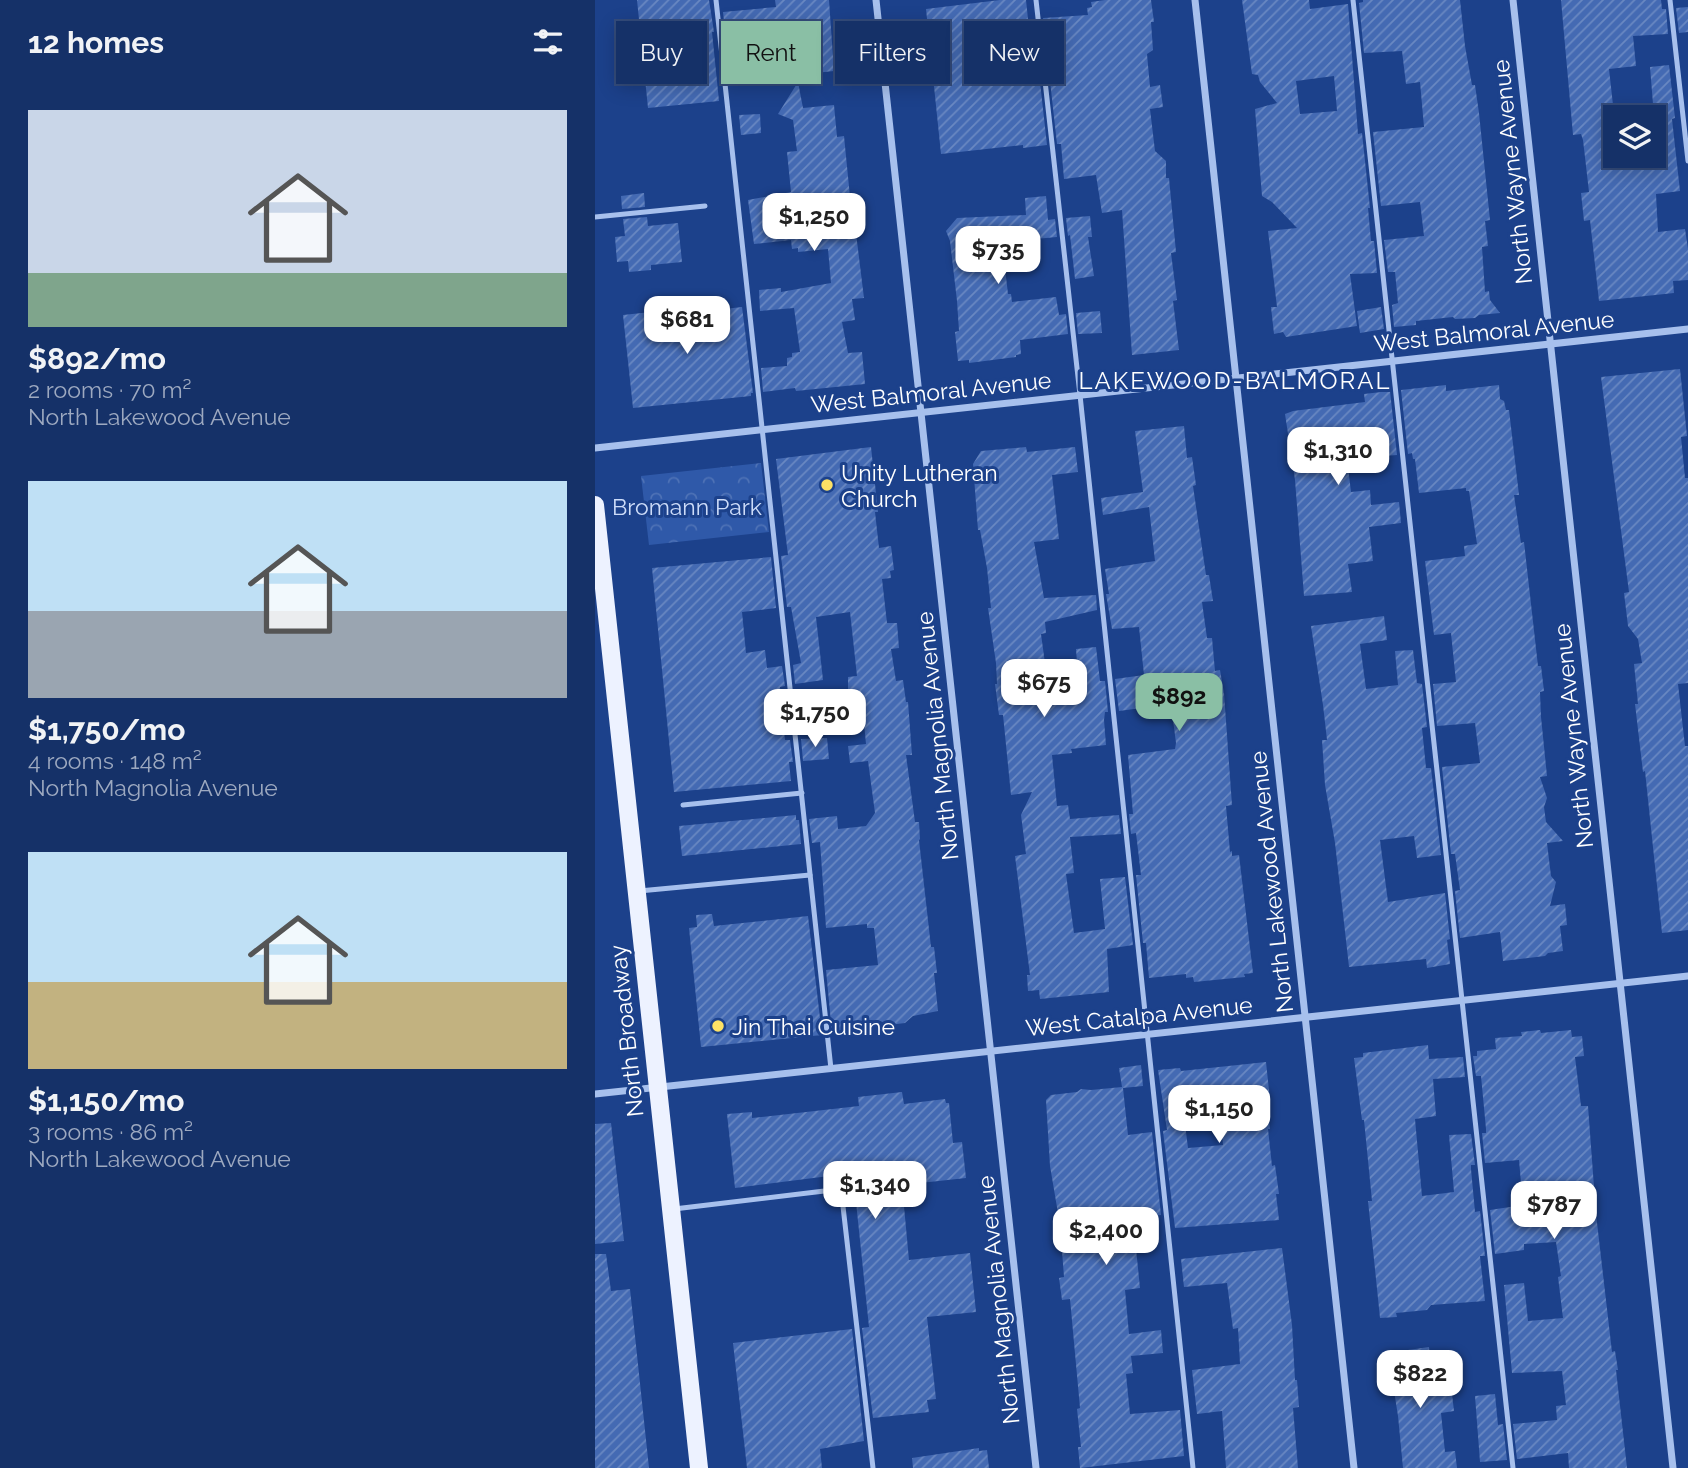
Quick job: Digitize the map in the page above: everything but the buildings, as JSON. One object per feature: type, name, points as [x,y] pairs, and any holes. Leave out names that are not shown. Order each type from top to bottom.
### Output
[{"type":"main road","name":"North Broadway","points":[[595,505],[699,1468]]},
{"type":"street","name":"North Magnolia Avenue","points":[[876,0],[1037,1468]]},
{"type":"street","name":"North Lakewood Avenue","points":[[1195,0],[1354,1468]]},
{"type":"street","name":"North Wayne Avenue","points":[[1513,0],[1672,1468]]},
{"type":"street","name":"West Balmoral Avenue","points":[[595,448],[1688,329]]},
{"type":"street","name":"West Catalpa Avenue","points":[[595,1094],[1688,976]]},
{"type":"lane","points":[[716,0],[831,1069]]},
{"type":"lane","points":[[1036,0],[1193,1468]]},
{"type":"lane","points":[[1353,0],[1513,1468]]},
{"type":"lane","points":[[1670,0],[1688,161]]},
{"type":"lane","points":[[595,217],[705,206]]},
{"type":"lane","points":[[683,805],[801,793]]},
{"type":"lane","points":[[636,892],[810,875]]},
{"type":"lane","points":[[671,1210],[841,1189],[873,1468]]},
{"type":"green space","name":"Bromann Park","points":[[761,463],[769,532],[649,545],[641,476]]},
{"type":"place","name":"Unity Lutheran Church","points":[[827,485]]},
{"type":"place","name":"Jin Thai Cuisine","points":[[718,1026]]},
{"type":"district","name":"LAKEWOOD-BALMORAL","points":[[1235,380]]}]
